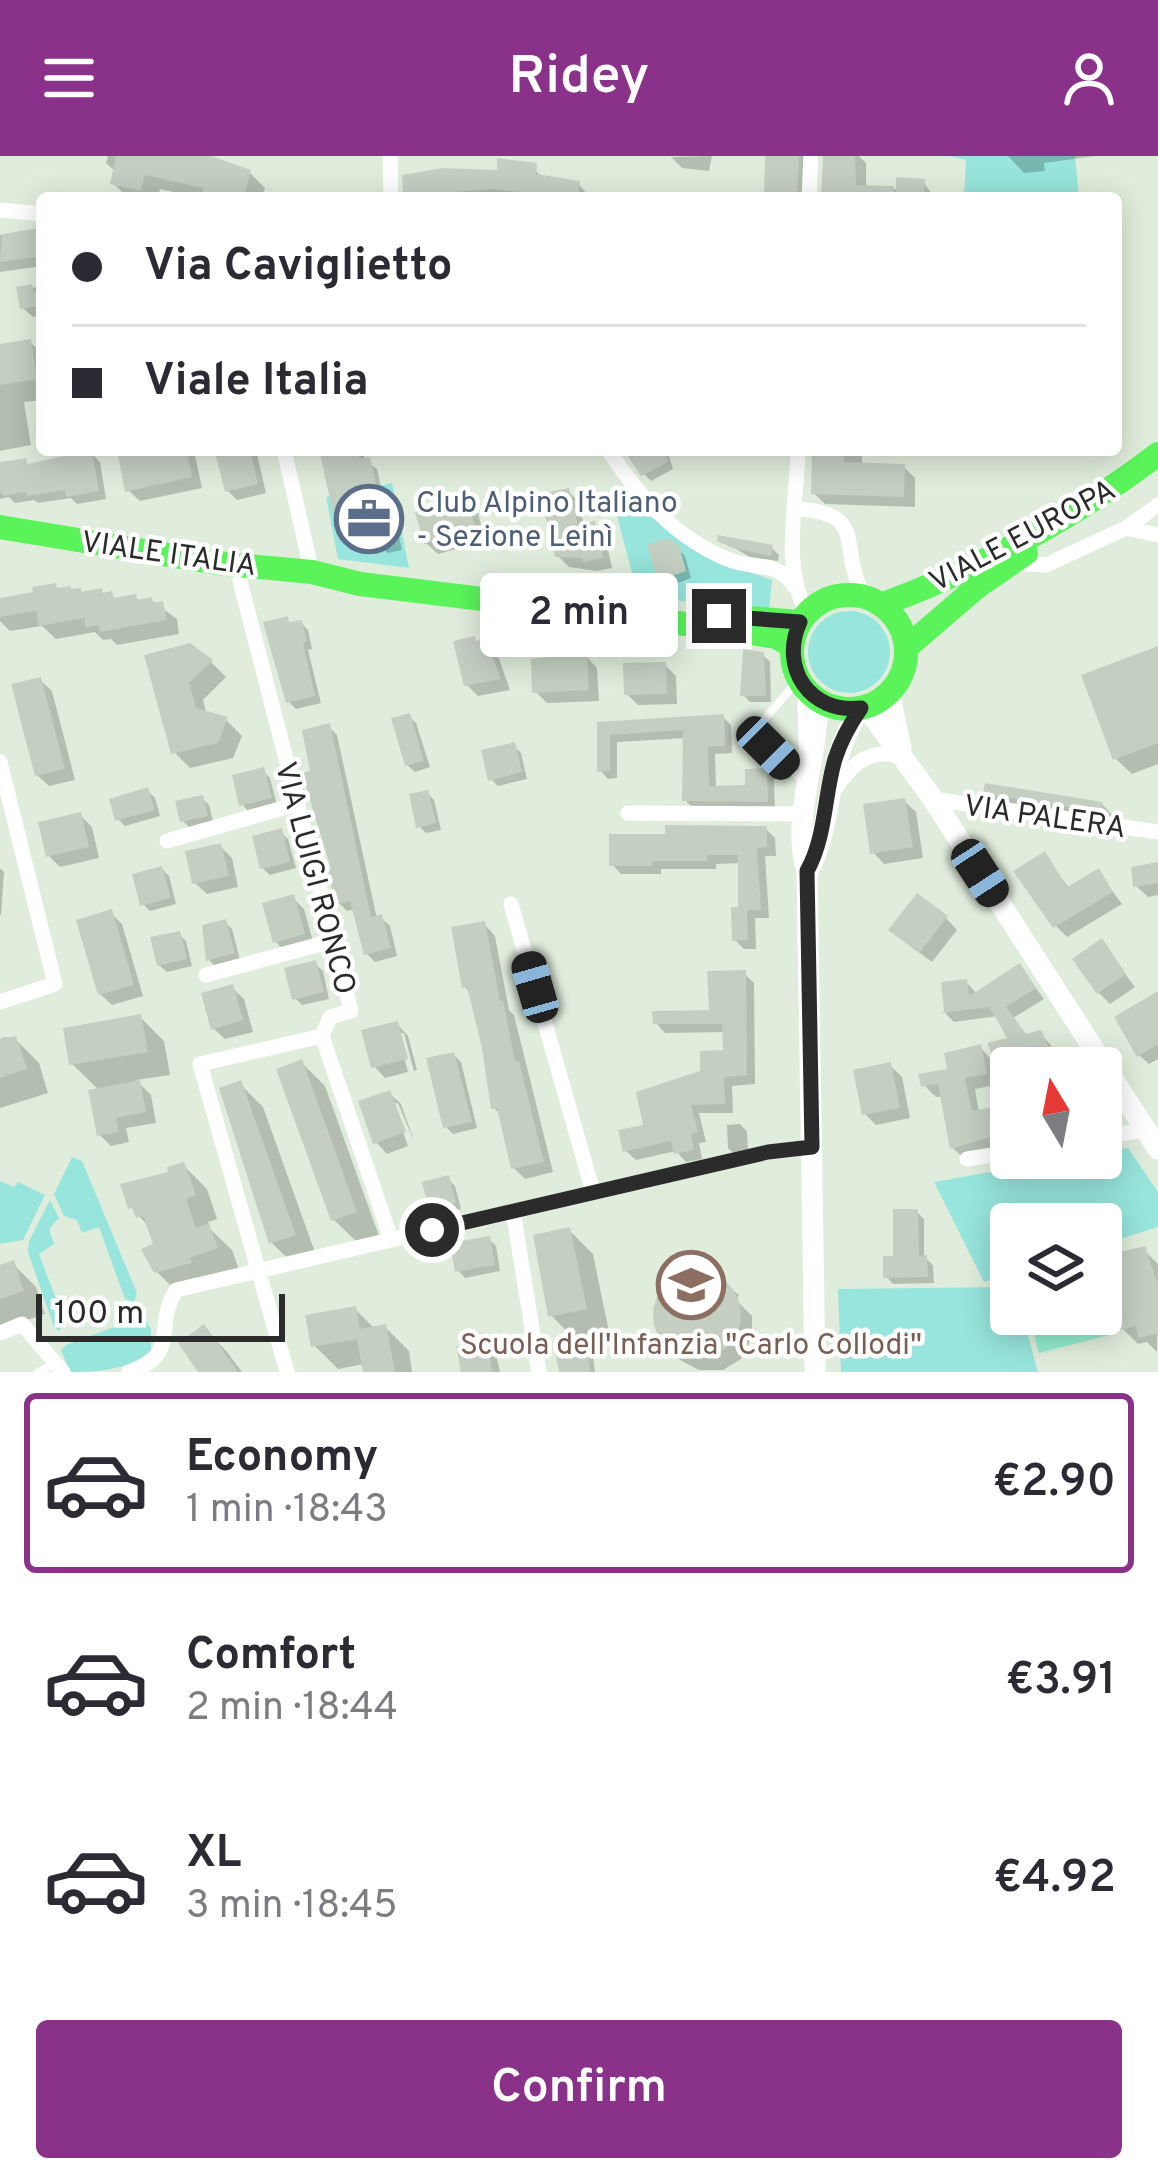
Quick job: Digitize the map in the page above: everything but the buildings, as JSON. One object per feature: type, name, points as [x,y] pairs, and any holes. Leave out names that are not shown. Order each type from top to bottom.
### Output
[{"type":"main road","name":"VIALE EUROPA","points":[[874,601],[965,570],[1094,498],[1158,454]]},
{"type":"main road","name":"VIALE EUROPA","points":[[906,648],[1009,563],[1158,470]]},
{"type":"main road","name":"VIALE ITALIA","points":[[0,527],[240,565],[360,574],[799,627]]},
{"type":"main road","points":[[814,1372],[807,871],[816,855],[815,809],[808,786],[818,740],[799,627],[834,597],[874,601],[902,632],[905,664],[890,692],[864,707],[842,737],[815,809]]},
{"type":"main road","points":[[806,688],[836,708],[864,707]]},
{"type":"main road","points":[[890,692],[904,757]]},
{"type":"main road","points":[[864,707],[933,799],[1152,1139]]},
{"type":"street","points":[[390,156],[391,192]]},
{"type":"street","points":[[808,192],[811,156]]},
{"type":"street","points":[[0,211],[36,214]]},
{"type":"street","points":[[286,456],[325,574]]},
{"type":"street","points":[[612,456],[643,500],[672,526],[728,560],[776,568],[795,587]]},
{"type":"street","points":[[798,456],[793,538],[799,627]]},
{"type":"street","points":[[796,509],[822,510],[841,521],[850,541],[852,570],[874,601]]},
{"type":"street","points":[[1009,563],[1046,565],[1154,511]]},
{"type":"street","points":[[1126,528],[1158,535]]},
{"type":"street","name":"VIA LUIGI RONCO","points":[[240,565],[240,581],[351,1011],[330,1017],[322,1036],[391,1239]]},
{"type":"street","points":[[628,812],[815,809],[860,760],[882,753],[904,757]]},
{"type":"street","points":[[0,762],[55,984],[0,1002]]},
{"type":"street","name":"VIA PALERA","points":[[933,799],[1158,832]]},
{"type":"street","points":[[167,842],[297,804]]},
{"type":"street","points":[[512,904],[593,1192]]},
{"type":"street","points":[[206,975],[332,941]]},
{"type":"street","points":[[287,1372],[200,1064],[322,1036]]},
{"type":"street","points":[[1122,1138],[1152,1139]]},
{"type":"street","points":[[134,1371],[151,1365],[163,1352],[166,1307],[176,1290],[593,1192],[692,1178],[768,1152],[812,1147]]},
{"type":"street","points":[[967,1160],[990,1156]]},
{"type":"street","points":[[513,1211],[539,1372]]},
{"type":"street","points":[[0,1333],[22,1324],[59,1368]]},
{"type":"lane","points":[[806,688],[764,720],[768,748],[808,786]]},
{"type":"lane","points":[[38,1372],[59,1368]]},
{"type":"shaded area","points":[[949,156],[1075,156],[1078,192],[964,192],[966,160]]},
{"type":"shaded area","points":[[392,483],[409,568],[338,559],[326,497]]},
{"type":"shaded area","points":[[611,493],[620,493],[703,556],[772,580],[769,611],[638,596]]},
{"type":"shaded area","points":[[849,611],[878,623],[890,652],[878,681],[849,693],[820,681],[808,652],[820,623]]},
{"type":"shaded area","points":[[1128,1148],[1158,1192],[1158,1227],[1122,1238],[1122,1203],[990,1203],[990,1280],[984,1282],[934,1182],[990,1172],[990,1179],[1122,1179],[1122,1149]]},
{"type":"shaded area","points":[[72,1157],[82,1161],[137,1293],[134,1302],[125,1299],[99,1227],[82,1233],[77,1220],[64,1216],[54,1194]]},
{"type":"shaded area","points":[[0,1181],[14,1187],[18,1182],[45,1195],[23,1240],[0,1244]]},
{"type":"shaded area","points":[[50,1200],[59,1218],[49,1229],[54,1244],[39,1254],[65,1323],[59,1331],[28,1252]]},
{"type":"shaded area","points":[[990,1287],[990,1335],[1028,1335],[1038,1372],[841,1372],[838,1289]]},
{"type":"shaded area","points":[[133,1320],[146,1321],[151,1329],[151,1350],[143,1357],[124,1366],[70,1372],[61,1350],[66,1345]]},
{"type":"green space","points":[[1034,1335],[1109,1335],[1039,1353]]},
{"type":"place","name":"Club Alpino Italiano - Sezione Leinì","points":[[369,519]]},
{"type":"place","name":"Scuola dell'Infanzia \"Carlo Collodi\"","points":[[691,1285]]},
{"type":"route","points":[[432,1230],[768,1152],[812,1147],[807,871],[816,855],[842,737],[861,708],[836,708],[818,700],[798,680],[792,646],[800,622],[719,616]]}]
